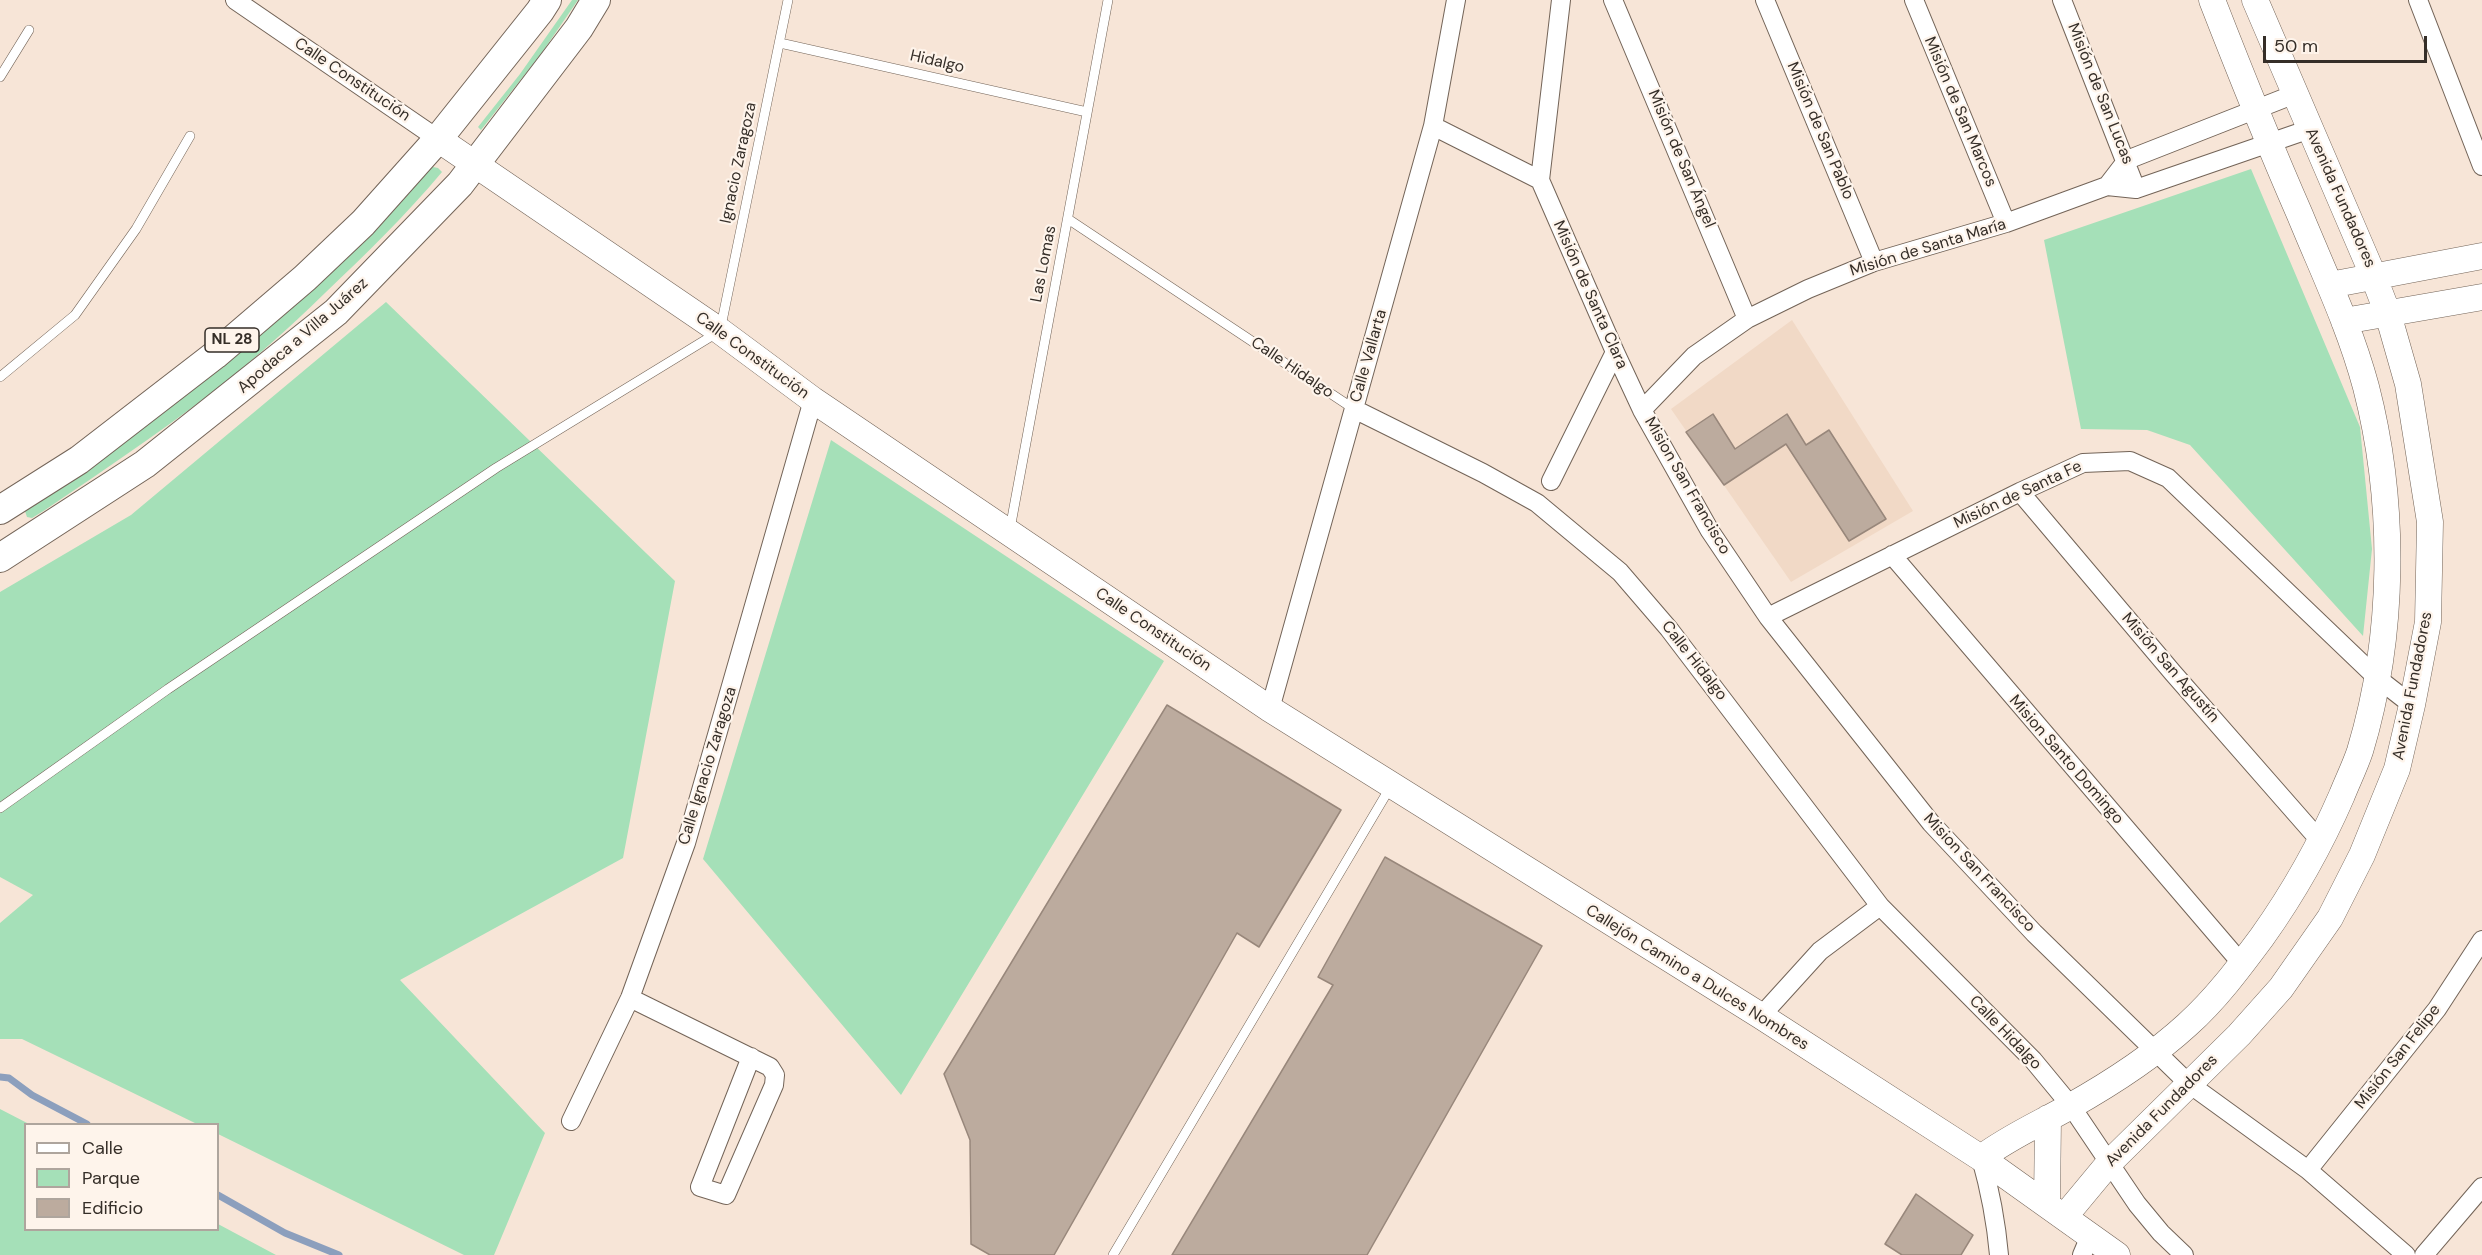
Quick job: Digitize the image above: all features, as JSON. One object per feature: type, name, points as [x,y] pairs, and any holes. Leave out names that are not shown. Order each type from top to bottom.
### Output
[{"type":"main road","name":"NL 28","points":[[0,510],[79,460],[215,354],[296,286],[363,223],[438,139],[547,0]]},
{"type":"main road","name":"Apodaca a Villa Juárez","points":[[0,558],[145,464],[336,312],[460,184],[579,28],[596,0]]},
{"type":"street","name":"Calle Constitución","points":[[235,0],[720,332],[813,400],[1270,709]]},
{"type":"street","name":"Calle Vallarta","points":[[1270,709],[1433,126],[1456,0]]},
{"type":"street","points":[[1433,126],[1540,180],[1561,0]]},
{"type":"street","name":"Misión de San Ángel","points":[[1613,0],[1747,319]]},
{"type":"street","name":"Misión de San Pablo","points":[[1765,0],[1874,262]]},
{"type":"street","name":"Misión de San Marcos","points":[[1914,0],[2006,223]]},
{"type":"street","name":"Misión de San Lucas","points":[[2062,0],[2127,160],[2136,189]]},
{"type":"street","points":[[1999,1255],[1992,1201],[1981,1158],[2017,1134],[2071,1106],[2154,1052],[2214,999],[2289,899],[2322,843],[2360,752],[2376,677],[2385,613],[2387,530],[2378,442],[2365,384],[2330,285],[2254,110],[2212,0]]},
{"type":"street","name":"Avenida Fundadores","points":[[2056,1210],[2109,1163],[2239,1035],[2281,988],[2330,918],[2362,855],[2397,769],[2428,622],[2430,522],[2408,384],[2388,314],[2373,275],[2255,0]]},
{"type":"street","points":[[2418,0],[2482,166]]},
{"type":"street","points":[[2107,186],[2127,160],[2295,94]]},
{"type":"street","points":[[2107,186],[2136,189],[2310,129]]},
{"type":"street","name":"Misión de Santa Clara","points":[[1540,180],[1642,410]]},
{"type":"street","name":"Misión de Santa María","points":[[1642,410],[1694,356],[1747,319],[1808,289],[1874,262],[2006,223],[2107,186]]},
{"type":"street","points":[[2330,285],[2482,256]]},
{"type":"street","points":[[2344,321],[2482,297]]},
{"type":"street","points":[[1551,481],[1615,352]]},
{"type":"street","name":"Calle Ignacio Zaragoza","points":[[571,1121],[630,998],[686,843],[813,400]]},
{"type":"street","name":"Calle Hidalgo","points":[[1354,409],[1537,503],[1620,572],[1669,628],[1880,906],[2033,1060],[2071,1106],[2137,1204],[2161,1233],[2184,1255]]},
{"type":"street","name":"Mision San Francisco","points":[[1642,410],[1710,531],[1768,617],[1931,823],[2034,933],[2188,1083],[2308,1170],[2406,1255]]},
{"type":"street","name":"Misión de Santa Fe","points":[[1768,617],[2083,463],[2130,461],[2168,478],[2376,677],[2412,705]]},
{"type":"street","name":"Misión San Agustín","points":[[2020,492],[2173,673],[2322,843]]},
{"type":"street","name":"Mision Santo Domingo","points":[[1892,555],[2242,964]]},
{"type":"street","name":"Callejón Camino a Dulces Nombres","points":[[1270,709],[1761,1016],[1981,1158],[2056,1210],[2086,1246],[2117,1255]]},
{"type":"street","points":[[1761,1016],[1820,951],[1880,906]]},
{"type":"street","name":"Misión San Felipe","points":[[2308,1170],[2437,1009],[2482,940]]},
{"type":"street","points":[[630,998],[770,1067],[775,1076],[774,1085],[726,1195],[700,1187],[751,1058]]},
{"type":"street","points":[[2048,1118],[2056,1210]]},
{"type":"street","points":[[2424,1255],[2482,1186]]},
{"type":"lane","name":"Ignacio Zaragoza","points":[[720,332],[788,0]]},
{"type":"lane","name":"Las Lomas","points":[[1009,533],[1108,0]]},
{"type":"lane","points":[[0,77],[29,30]]},
{"type":"lane","name":"Hidalgo","points":[[780,43],[1087,112]]},
{"type":"lane","points":[[0,377],[75,315],[136,230],[190,136]]},
{"type":"lane","name":"Calle Hidalgo","points":[[1068,219],[1354,409]]},
{"type":"lane","points":[[0,808],[168,688],[496,468],[720,332]]},
{"type":"lane","points":[[1113,1255],[1391,786]]},
{"type":"shaded area","points":[[1792,320],[1913,511],[1791,582],[1671,409]]},
{"type":"green space","points":[[572,0],[578,0],[541,54],[481,130],[478,127],[520,74]]},
{"type":"green space","points":[[433,167],[442,172],[400,219],[283,333],[254,358],[209,395],[149,439],[45,510],[32,518],[27,517],[24,508],[234,355],[309,293]]},
{"type":"green space","points":[[2251,169],[2360,427],[2372,549],[2363,636],[2190,445],[2147,430],[2081,429],[2044,240]]},
{"type":"green space","points":[[386,302],[675,581],[623,858],[400,980],[545,1133],[494,1255],[464,1255],[219,1134],[219,1123],[195,1123],[22,1039],[0,1039],[0,923],[33,895],[0,877],[0,592],[131,515]]},
{"type":"green space","points":[[831,440],[1164,661],[901,1095],[703,859]]},
{"type":"green space","points":[[0,1109],[27,1123],[24,1123],[24,1231],[219,1231],[219,1225],[276,1255],[0,1255]]},
{"type":"building","points":[[1713,414],[1735,449],[1787,414],[1806,445],[1829,430],[1886,519],[1849,541],[1786,444],[1724,485],[1686,432]]},
{"type":"building","points":[[1167,705],[1341,810],[1259,947],[1237,933],[1054,1255],[990,1255],[971,1244],[970,1140],[944,1074]]},
{"type":"building","points":[[1385,857],[1542,946],[1367,1255],[1172,1255],[1333,985],[1318,977]]},
{"type":"building","points":[[1916,1194],[1973,1235],[1961,1255],[1902,1255],[1885,1244]]},
{"type":"waterway","points":[[0,1077],[9,1078],[32,1095],[85,1123]]},
{"type":"waterway","points":[[219,1196],[285,1233],[339,1255]]}]
